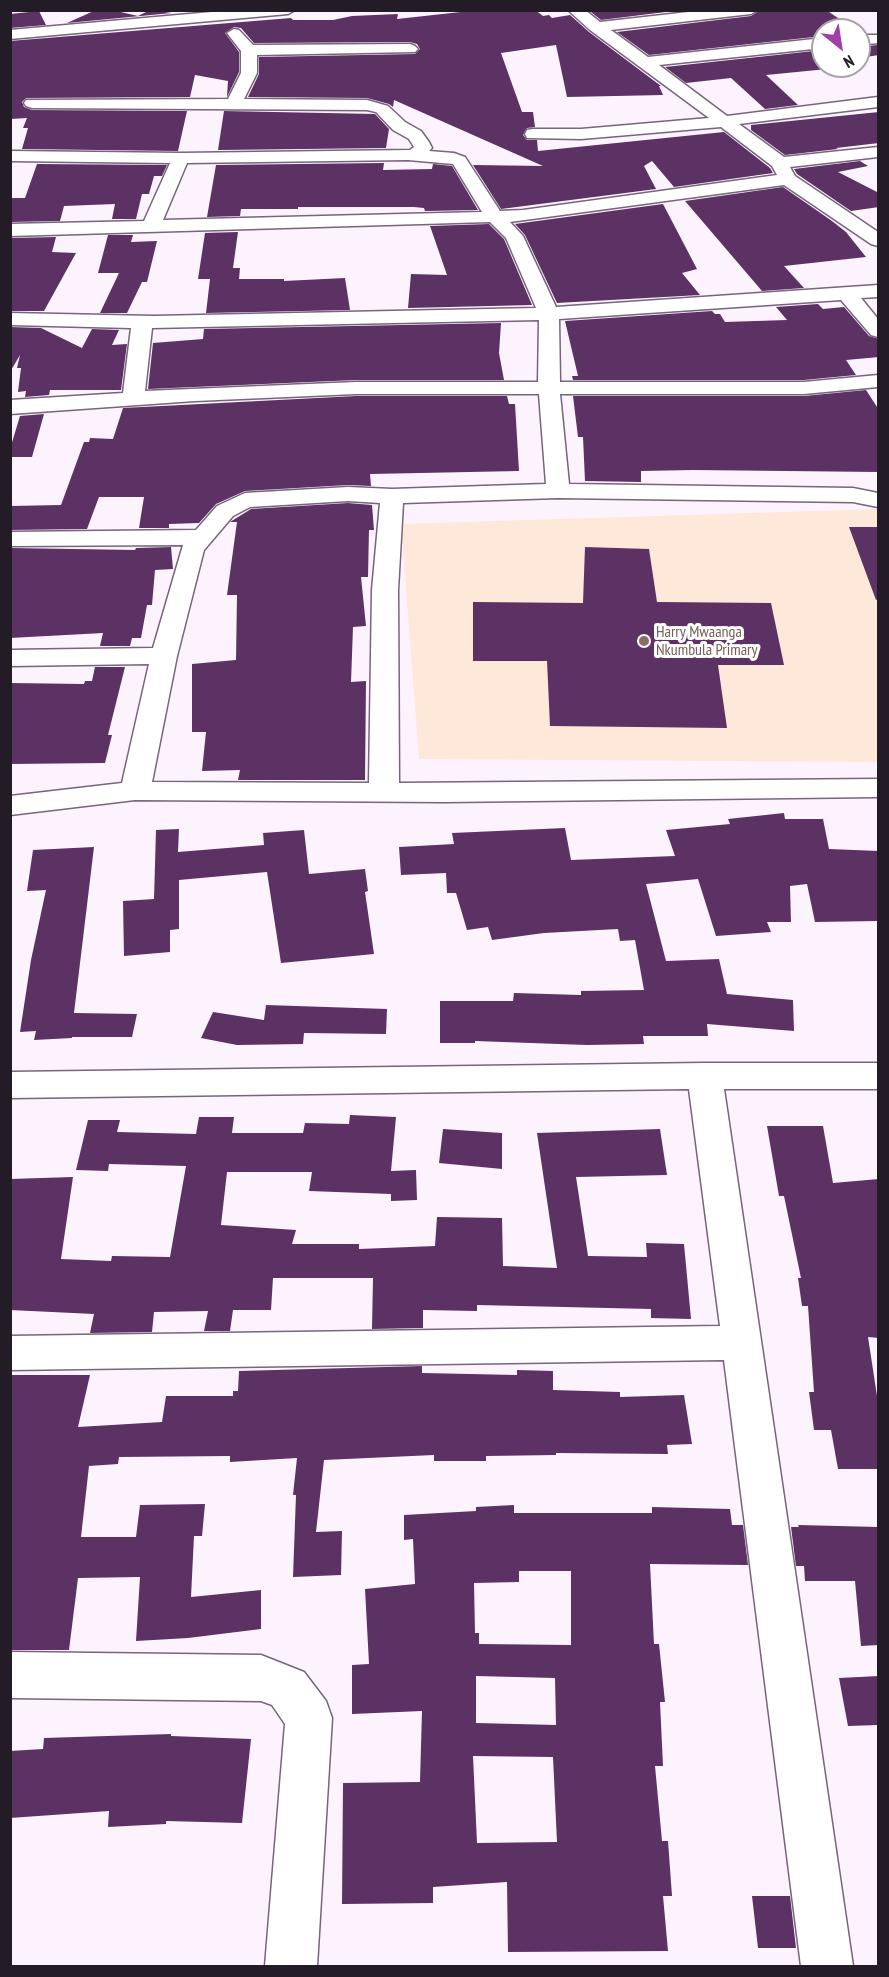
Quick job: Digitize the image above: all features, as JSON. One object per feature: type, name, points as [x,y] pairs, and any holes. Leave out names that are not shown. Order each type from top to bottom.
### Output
[{"type":"street","points":[[179,10],[220,15],[249,50],[249,73],[234,103]]},
{"type":"street","points":[[10,35],[288,10]]},
{"type":"street","points":[[575,10],[723,121],[783,171],[874,233]]},
{"type":"street","points":[[595,27],[751,10]]},
{"type":"street","points":[[647,63],[811,45]]},
{"type":"street","points":[[249,50],[410,49]]},
{"type":"street","points":[[532,134],[581,134],[679,127],[879,102]]},
{"type":"street","points":[[32,103],[374,106],[421,142],[423,148],[415,155]]},
{"type":"street","points":[[11,231],[523,216],[879,152]]},
{"type":"street","points":[[10,156],[181,158],[415,155],[454,158],[459,161],[494,216],[514,236],[549,314],[549,389],[558,491]]},
{"type":"street","points":[[151,226],[181,158]]},
{"type":"street","points":[[10,319],[142,322],[549,314],[879,291]]},
{"type":"street","points":[[846,293],[879,331]]},
{"type":"street","points":[[133,397],[142,322]]},
{"type":"street","points":[[10,408],[133,397],[356,388],[804,388],[879,381]]},
{"type":"street","points":[[135,791],[164,656],[192,549],[225,511],[235,503],[245,500],[348,494],[392,496],[558,491],[853,495],[879,500]]},
{"type":"street","points":[[384,792],[385,590],[392,496]]},
{"type":"street","points":[[10,539],[203,537]]},
{"type":"street","points":[[10,658],[164,656]]},
{"type":"street","points":[[10,806],[135,791],[384,792],[879,788]]},
{"type":"street","points":[[10,1085],[705,1076],[879,1076]]},
{"type":"street","points":[[705,1076],[827,1966]]},
{"type":"street","points":[[10,1353],[742,1343]]},
{"type":"street","points":[[10,1675],[261,1678],[288,1688],[309,1718],[291,1966]]},
{"type":"shaded area","name":"Harry Mwaanga Nkumbula Primary","points":[[878,509],[878,762],[419,759],[401,524]]},
{"type":"building","points":[[96,10],[112,10],[138,16],[150,10],[172,13],[67,23]]},
{"type":"building","points":[[479,10],[535,10],[543,16],[549,15],[552,18],[570,15],[661,86],[659,86],[663,95],[567,97],[556,45],[501,53],[522,112],[533,112],[535,127],[527,128],[523,135],[527,140],[537,140],[538,151],[724,132],[770,168],[773,173],[674,187],[652,161],[644,166],[656,189],[501,209],[473,165],[543,166],[394,100],[393,107],[367,98],[248,97],[259,74],[259,57],[415,54],[420,49],[417,44],[410,42],[254,43],[241,28],[234,27],[225,33],[239,52],[239,72],[227,97],[228,81],[195,75],[190,97],[26,98],[22,102],[24,107],[32,110],[187,111],[178,151],[22,149],[28,128],[23,128],[27,118],[11,119],[10,41],[291,18],[293,20],[333,20],[352,16],[398,14],[397,19]]},
{"type":"building","points":[[600,10],[682,10],[601,20],[591,12]]},
{"type":"building","points":[[760,10],[826,10],[838,18],[811,18],[811,37],[649,55],[617,32],[751,16]]},
{"type":"building","points":[[39,11],[46,25],[10,28],[10,14]]},
{"type":"building","points":[[877,45],[879,55],[871,56],[871,46]]},
{"type":"building","points":[[811,51],[811,71],[766,75],[798,105],[765,109],[731,78],[686,83],[665,67]]},
{"type":"building","points":[[224,111],[375,114],[389,129],[386,148],[218,150]]},
{"type":"building","points":[[879,112],[879,143],[836,148],[838,149],[785,155],[751,130],[751,125]]},
{"type":"building","points":[[860,161],[868,166],[838,172],[879,193],[879,207],[851,211],[797,174],[794,169]]},
{"type":"building","points":[[384,163],[383,170],[432,169],[433,164],[452,166],[478,210],[425,211],[424,208],[414,207],[298,207],[298,209],[241,209],[240,216],[207,217],[216,165]]},
{"type":"building","points":[[37,164],[167,165],[162,176],[154,176],[149,194],[142,194],[136,219],[112,219],[115,204],[64,206],[60,221],[10,222],[10,198],[25,198]]},
{"type":"building","points":[[783,187],[846,232],[866,257],[784,266],[804,288],[762,291],[685,201]]},
{"type":"building","points":[[663,204],[697,269],[682,273],[700,295],[557,303],[525,235],[515,224]]},
{"type":"building","points":[[489,224],[504,239],[532,305],[408,308],[411,274],[447,275],[430,226]]},
{"type":"building","points":[[238,232],[233,268],[240,268],[239,279],[284,279],[284,281],[345,278],[350,310],[206,313],[210,279],[198,279],[205,233]]},
{"type":"building","points":[[108,235],[133,235],[131,242],[157,241],[147,282],[142,282],[127,313],[100,313],[119,273],[98,273]]},
{"type":"building","points":[[56,237],[52,252],[76,253],[44,311],[10,311],[10,238]]},
{"type":"building","points":[[818,304],[823,309],[844,307],[869,336],[879,339],[879,357],[846,360],[856,375],[804,380],[573,380],[572,376],[578,376],[565,321],[712,311],[720,314],[725,322],[787,320],[776,307]]},
{"type":"building","points":[[501,323],[499,353],[504,380],[356,380],[148,389],[153,343],[203,339],[204,329]]},
{"type":"building","points":[[10,327],[41,328],[82,348],[92,329],[119,330],[112,345],[127,344],[121,390],[50,390],[49,395],[25,397],[26,391],[18,392],[21,368],[17,368],[20,355],[10,372]]},
{"type":"building","points":[[866,390],[879,410],[879,472],[641,471],[641,482],[585,481],[583,437],[578,437],[573,396],[804,396]]},
{"type":"building","points":[[356,396],[507,396],[509,404],[515,404],[519,471],[370,474],[371,486],[348,485],[245,491],[216,504],[199,523],[169,524],[169,528],[139,528],[144,497],[99,497],[87,529],[10,530],[10,506],[61,505],[84,442],[89,442],[90,438],[113,439],[123,408]]},
{"type":"building","points":[[44,414],[32,457],[10,457],[10,449],[20,416]]},
{"type":"building","points":[[348,503],[372,505],[374,530],[369,530],[368,577],[361,577],[366,626],[353,627],[351,682],[366,681],[365,780],[238,780],[240,770],[202,771],[206,732],[192,732],[192,664],[236,660],[237,595],[227,595],[237,522],[230,522],[251,509]]},
{"type":"building","points":[[849,527],[879,527],[879,599],[876,600]]},
{"type":"building","points":[[171,547],[173,569],[155,570],[152,605],[147,605],[141,638],[132,638],[130,646],[100,646],[103,633],[10,638],[10,548],[135,550],[136,548]]},
{"type":"building","points":[[585,547],[649,549],[657,602],[771,603],[784,665],[718,665],[727,728],[550,726],[547,661],[473,661],[473,602],[583,603]]},
{"type":"building","points":[[95,667],[125,667],[108,735],[112,735],[105,763],[10,764],[10,683],[84,684],[85,681],[92,681]]},
{"type":"building","points":[[784,813],[785,819],[823,819],[829,849],[879,851],[879,921],[815,922],[807,884],[790,886],[791,922],[767,922],[771,932],[716,936],[698,879],[646,884],[666,961],[719,959],[727,994],[793,1000],[794,1031],[707,1024],[708,1036],[643,1036],[644,1044],[587,1045],[475,1041],[475,1043],[440,1043],[440,1001],[513,1001],[514,993],[581,995],[581,991],[644,990],[635,940],[620,941],[618,929],[544,933],[492,940],[488,927],[467,930],[456,893],[447,893],[446,873],[401,875],[399,847],[454,844],[452,833],[565,828],[571,860],[675,856],[666,830],[730,824],[728,819]]},
{"type":"building","points":[[179,829],[178,852],[264,845],[263,833],[304,830],[309,874],[365,869],[368,891],[365,892],[374,954],[281,963],[267,872],[179,880],[179,929],[170,930],[170,952],[124,956],[123,901],[154,899],[156,830]]},
{"type":"building","points":[[94,847],[74,1013],[137,1014],[132,1037],[72,1037],[34,1040],[36,1031],[20,1032],[31,960],[46,890],[27,891],[33,850]]},
{"type":"building","points":[[266,1005],[387,1009],[386,1034],[304,1033],[303,1044],[237,1045],[201,1038],[213,1012],[264,1020]]},
{"type":"building","points":[[350,1115],[396,1117],[391,1171],[416,1170],[417,1200],[391,1201],[391,1194],[309,1191],[312,1172],[227,1172],[221,1225],[296,1230],[292,1244],[359,1244],[359,1249],[435,1246],[437,1217],[502,1218],[503,1266],[557,1268],[537,1133],[660,1129],[667,1175],[576,1177],[588,1256],[647,1257],[646,1243],[684,1244],[691,1319],[651,1318],[651,1309],[477,1305],[477,1311],[423,1310],[423,1328],[372,1329],[373,1278],[273,1278],[271,1310],[233,1310],[230,1331],[204,1331],[208,1311],[154,1312],[152,1332],[90,1333],[94,1314],[10,1310],[10,1179],[73,1177],[61,1259],[111,1261],[112,1256],[170,1257],[186,1166],[109,1164],[108,1171],[76,1170],[88,1120],[120,1120],[117,1132],[196,1134],[199,1117],[234,1117],[232,1133],[303,1133],[305,1123],[349,1124]]},
{"type":"building","points":[[767,1126],[823,1126],[833,1183],[879,1179],[879,1338],[868,1337],[879,1409],[879,1469],[838,1469],[831,1430],[814,1430],[809,1392],[814,1392],[808,1306],[802,1306],[798,1278],[801,1278],[784,1196],[779,1196]]},
{"type":"building","points":[[443,1129],[502,1133],[502,1169],[439,1163]]},
{"type":"building","points":[[422,1366],[422,1373],[517,1375],[517,1370],[553,1371],[553,1390],[620,1392],[620,1397],[684,1395],[692,1444],[667,1445],[668,1454],[556,1453],[556,1455],[486,1456],[486,1461],[434,1461],[434,1455],[324,1460],[316,1532],[342,1531],[341,1575],[293,1577],[296,1495],[293,1495],[297,1458],[230,1462],[230,1456],[119,1457],[118,1464],[89,1466],[81,1537],[136,1537],[140,1505],[205,1504],[202,1536],[194,1536],[191,1597],[261,1590],[261,1629],[188,1638],[136,1641],[140,1577],[78,1578],[69,1650],[10,1650],[10,1375],[90,1375],[78,1427],[162,1422],[166,1396],[233,1396],[233,1391],[238,1391],[239,1371]]},
{"type":"building","points":[[514,1505],[514,1513],[652,1513],[652,1507],[730,1509],[732,1525],[743,1525],[748,1565],[650,1564],[654,1644],[659,1644],[665,1702],[660,1702],[663,1766],[655,1766],[662,1841],[668,1841],[672,1896],[663,1896],[668,1951],[508,1952],[507,1882],[433,1887],[433,1903],[342,1904],[343,1783],[420,1782],[422,1711],[352,1714],[352,1665],[369,1664],[365,1589],[415,1584],[413,1539],[404,1540],[404,1515],[476,1511],[476,1507]],"holes":[[[519,1571],[571,1571],[571,1645],[479,1644],[479,1633],[475,1633],[474,1583],[519,1582]],[[476,1676],[555,1678],[556,1725],[476,1723]],[[473,1756],[553,1757],[557,1842],[477,1843]]]},
{"type":"building","points":[[798,1525],[879,1527],[879,1645],[861,1646],[855,1581],[805,1581],[804,1566],[796,1566],[791,1527],[799,1527]]},
{"type":"building","points":[[879,1676],[879,1725],[848,1726],[839,1678]]},
{"type":"building","points":[[171,1734],[171,1736],[251,1739],[242,1823],[166,1821],[166,1824],[108,1827],[109,1811],[10,1818],[10,1751],[43,1749],[44,1738]]},
{"type":"building","points":[[752,1896],[790,1896],[796,1948],[758,1948]]},
{"type":"place","name":"Harry Mwaanga Nkumbula Primary","points":[[644,641]]}]
